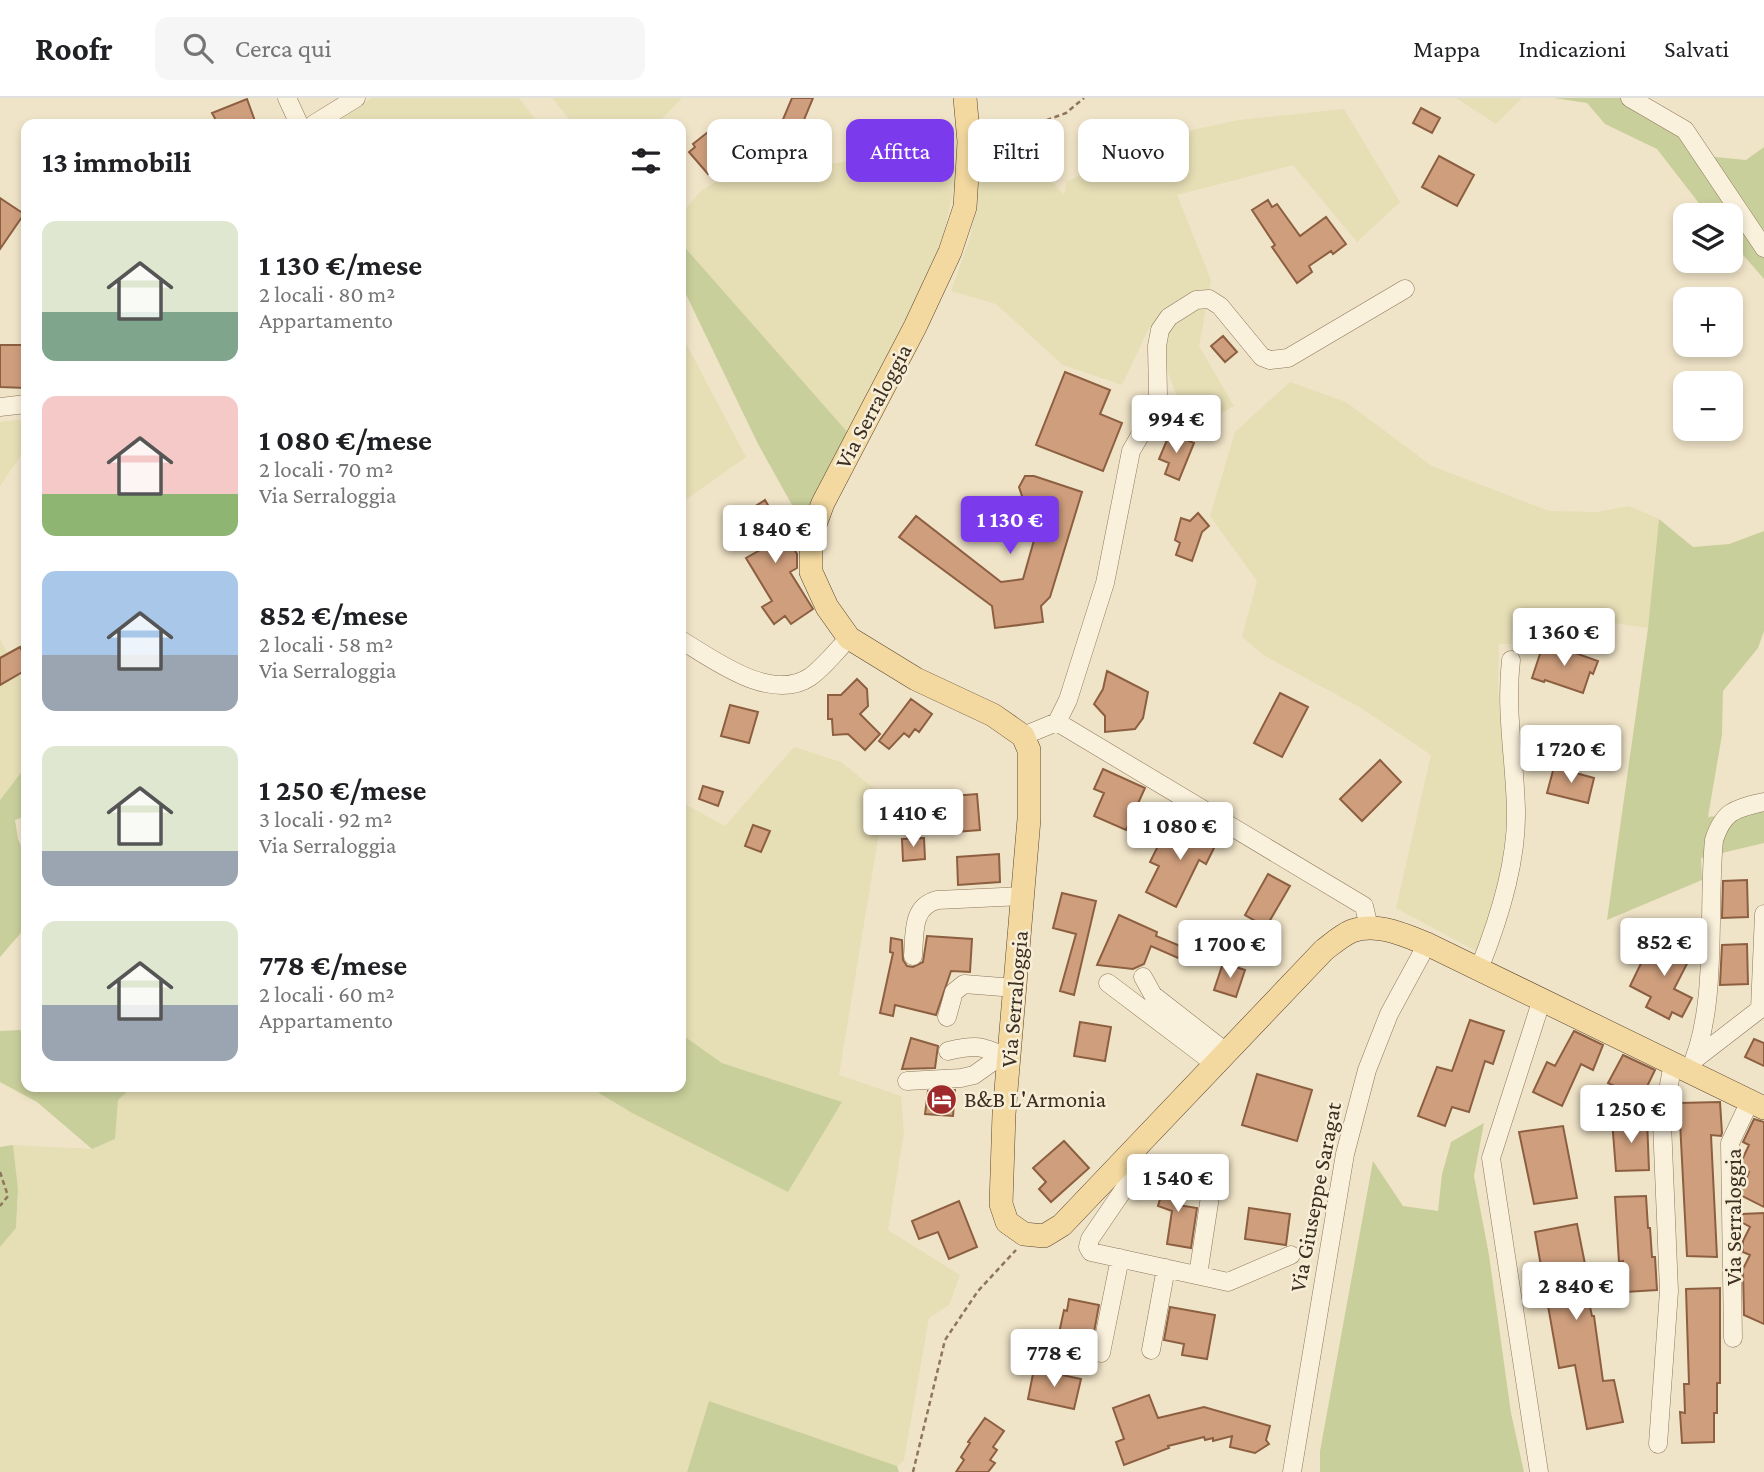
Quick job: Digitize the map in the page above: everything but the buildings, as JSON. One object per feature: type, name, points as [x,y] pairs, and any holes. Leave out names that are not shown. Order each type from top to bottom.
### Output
[{"type":"main road","name":"Via Serraloggia","points":[[965,98],[968,131]]},
{"type":"main road","name":"Via Serraloggia","points":[[968,158],[965,208],[950,252],[915,327],[823,503],[811,535],[811,572],[827,607],[849,638],[916,679],[992,715],[1023,736],[1029,750],[1031,783],[1015,988],[1005,1056],[1001,1203],[1007,1222],[1030,1235]]},
{"type":"main road","name":"Via Serraloggia","points":[[1369,927],[1401,933],[1427,944],[1685,1065],[1757,1104]]},
{"type":"main road","points":[[1030,1235],[1044,1236],[1062,1225],[1324,950],[1350,932],[1369,927]]},
{"type":"street","points":[[287,98],[297,119]]},
{"type":"street","points":[[322,119],[356,98]]},
{"type":"street","points":[[1630,98],[1685,130],[1764,248]]},
{"type":"street","points":[[1023,736],[1057,722],[1068,700],[1105,583],[1131,451],[1150,418],[1158,395],[1157,346],[1160,330],[1170,317],[1196,300],[1209,299],[1220,306],[1262,356],[1270,360],[1289,358],[1405,289]]},
{"type":"street","points":[[0,407],[21,405]]},
{"type":"street","points":[[686,643],[740,675],[777,687],[809,678],[849,638]]},
{"type":"street","points":[[1479,969],[1497,924],[1510,867],[1516,814],[1507,691],[1511,660]]},
{"type":"street","points":[[1057,722],[1364,906],[1369,927]]},
{"type":"street","points":[[1658,1444],[1669,1291],[1662,1123],[1685,1065],[1707,996],[1714,840],[1720,822],[1736,809],[1764,802]]},
{"type":"street","points":[[913,957],[916,920],[927,903],[937,900],[1022,895]]},
{"type":"street","points":[[1685,1065],[1762,1009],[1764,914]]},
{"type":"street","name":"Via Giuseppe Saragat","points":[[1292,1472],[1348,1142],[1371,1059],[1389,1014],[1427,944]]},
{"type":"street","points":[[1143,977],[1153,995],[1221,1058]]},
{"type":"street","points":[[1108,983],[1221,1058]]},
{"type":"street","points":[[947,1017],[954,992],[964,984],[1015,988]]},
{"type":"street","points":[[1539,1472],[1491,1158],[1542,999]]},
{"type":"street","points":[[948,1051],[972,1045],[1005,1056]]},
{"type":"street","points":[[907,1081],[961,1079],[974,1075],[1005,1056]]},
{"type":"street","name":"Via Serraloggia","points":[[1733,1338],[1730,1143],[1757,1104]]},
{"type":"street","points":[[1129,1155],[1128,1177],[1124,1189],[1090,1239],[1088,1247],[1091,1252],[1228,1282],[1291,1255]]},
{"type":"street","points":[[1198,1275],[1211,1189]]},
{"type":"street","points":[[1101,1353],[1120,1258]]},
{"type":"street","points":[[1151,1350],[1166,1268]]},
{"type":"path","points":[[1050,119],[1066,113],[1084,98]]},
{"type":"path","points":[[0,1172],[8,1196],[0,1206]]},
{"type":"path","points":[[913,1472],[945,1340],[978,1291],[1030,1235]]},
{"type":"shaded area","points":[[372,98],[519,98],[535,119],[335,119]]},
{"type":"shaded area","points":[[552,98],[682,98],[662,119],[569,119]]},
{"type":"shaded area","points":[[1456,98],[1522,98],[1496,124]]},
{"type":"shaded area","points":[[1344,109],[1400,202],[1357,242],[1293,165],[1177,195],[1211,280],[1199,346],[1234,406],[1207,421],[1179,402],[1150,326],[1122,385],[1063,365],[996,304],[951,291],[971,235],[978,182],[1053,182],[1064,195],[1067,181],[1078,177],[1078,182],[1189,182],[1189,131],[1239,120]]},
{"type":"shaded area","points":[[846,161],[846,182],[954,182],[954,164],[959,167],[939,253],[850,435],[686,249],[686,208],[702,190],[715,182],[832,182],[832,164]]},
{"type":"shaded area","points":[[686,343],[746,457],[686,499]]},
{"type":"shaded area","points":[[1290,382],[1346,402],[1432,466],[1549,511],[1596,512],[1629,506],[1659,519],[1648,628],[1516,609],[1511,644],[1499,644],[1498,691],[1508,811],[1502,865],[1489,922],[1476,951],[1396,908],[1431,755],[1361,708],[1265,656],[1242,637],[1257,581],[1210,516],[1235,432]]},
{"type":"shaded area","points":[[21,421],[21,455],[0,486],[0,422]]},
{"type":"shaded area","points":[[0,639],[21,679],[21,773],[0,800]]},
{"type":"shaded area","points":[[794,747],[841,762],[885,797],[839,1075],[901,1096],[904,1132],[888,1230],[960,1275],[949,1305],[929,1318],[904,1460],[897,1466],[709,1401],[687,1472],[0,1472],[0,1247],[16,1228],[18,1189],[13,1145],[92,1149],[114,1139],[118,1100],[127,1092],[597,1092],[632,1113],[788,1192],[842,1102],[722,1063],[686,1038],[686,805],[725,826]]},
{"type":"green space","points":[[1554,98],[1629,98],[1705,156],[1746,160],[1764,147],[1764,279],[1743,255],[1743,203],[1699,203],[1657,149],[1605,124],[1587,103]]},
{"type":"green space","points":[[686,249],[850,435],[809,525],[797,514],[758,444],[686,294]]},
{"type":"green space","points":[[1659,519],[1693,547],[1729,544],[1764,531],[1764,631],[1758,648],[1723,691],[1722,735],[1708,817],[1764,810],[1764,843],[1701,858],[1702,880],[1607,920],[1648,628]]},
{"type":"green space","points":[[21,773],[21,818],[15,820],[21,846],[21,932],[0,957],[0,800]]},
{"type":"green space","points":[[0,1031],[21,1031],[21,1092],[127,1092],[118,1100],[115,1139],[92,1149],[37,1102],[0,1082]]},
{"type":"green space","points":[[686,1038],[722,1063],[842,1102],[788,1192],[632,1113],[597,1092],[686,1092]]},
{"type":"green space","points":[[1484,1123],[1474,1176],[1489,1255],[1511,1413],[1524,1472],[1320,1472],[1320,1451],[1373,1161],[1403,1206],[1438,1211],[1442,1174],[1451,1142]]},
{"type":"green space","points":[[13,1145],[18,1189],[16,1228],[0,1247],[0,1147]]},
{"type":"green space","points":[[709,1401],[897,1466],[899,1472],[687,1472]]},
{"type":"place","name":"B&B L'Armonia","points":[[941,1099]]}]
